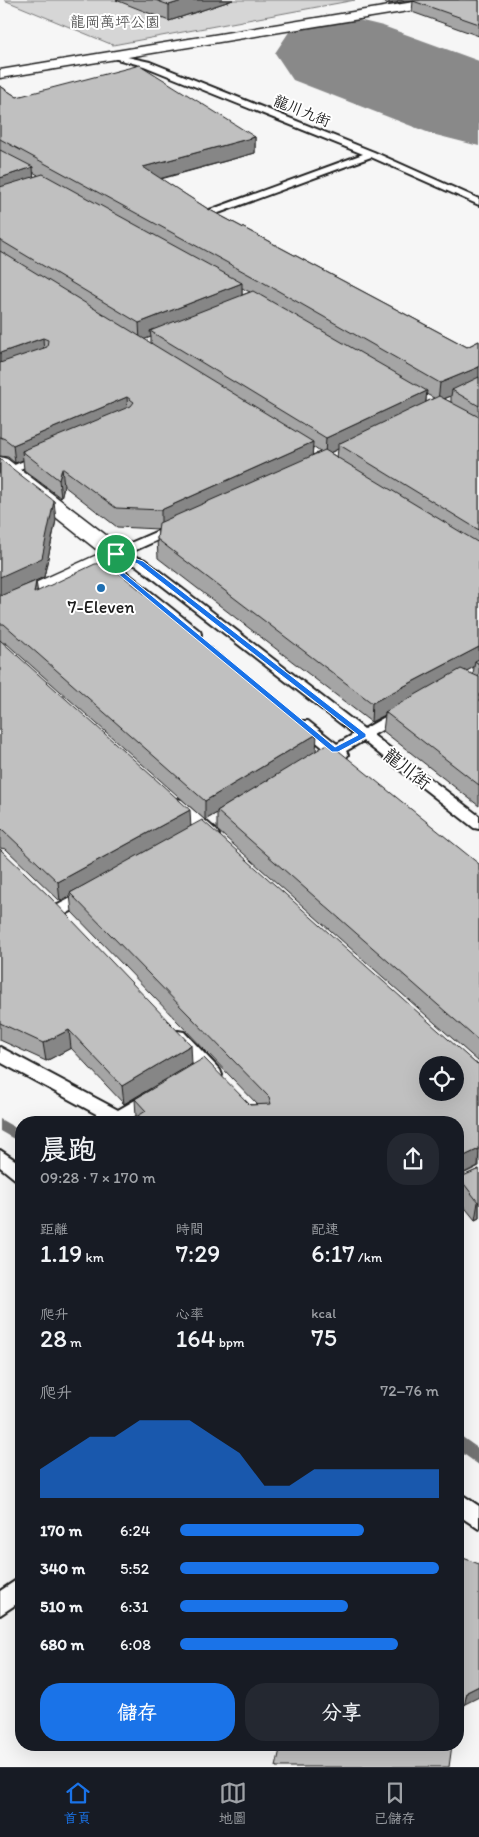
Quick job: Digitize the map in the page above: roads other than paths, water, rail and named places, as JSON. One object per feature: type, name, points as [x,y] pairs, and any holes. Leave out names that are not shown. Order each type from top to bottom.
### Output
[{"type":"street","points":[[0,74],[451,0]]},
{"type":"street","name":"龍川街","points":[[5,466],[116,554]]},
{"type":"street","points":[[0,608],[116,554]]},
{"type":"lane","name":"龍川九街","points":[[112,55],[147,64],[371,154],[479,202]]},
{"type":"lane","points":[[210,214],[371,154]]},
{"type":"lane","points":[[5,466],[54,451]]},
{"type":"lane","points":[[189,522],[116,554],[120,573],[205,642]]},
{"type":"lane","name":"龍川街","points":[[116,554],[141,562],[363,736],[479,824]]},
{"type":"lane","points":[[310,765],[412,708]]},
{"type":"lane","points":[[289,712],[350,763]]},
{"type":"lane","points":[[168,797],[220,843]]},
{"type":"lane","points":[[188,839],[221,819]]},
{"type":"lane","points":[[59,911],[102,887]]},
{"type":"lane","points":[[46,898],[73,925]]},
{"type":"lane","points":[[166,1024],[226,1087]]},
{"type":"lane","points":[[0,1054],[108,1116]]},
{"type":"lane","points":[[189,1076],[205,1066]]},
{"type":"lane","points":[[122,1116],[166,1090]]},
{"type":"lane","points":[[0,1157],[15,1169]]},
{"type":"lane","points":[[464,1507],[479,1519]]},
{"type":"lane","points":[[0,1604],[15,1593]]},
{"type":"waterway","points":[[0,1124],[15,1134]]},
{"type":"waterway","points":[[464,1446],[479,1458]]},
{"type":"place","name":"7-Eleven","points":[[101,588]]},
{"type":"park label","name":"龍岡萬坪公園","points":[[115,22]]}]
